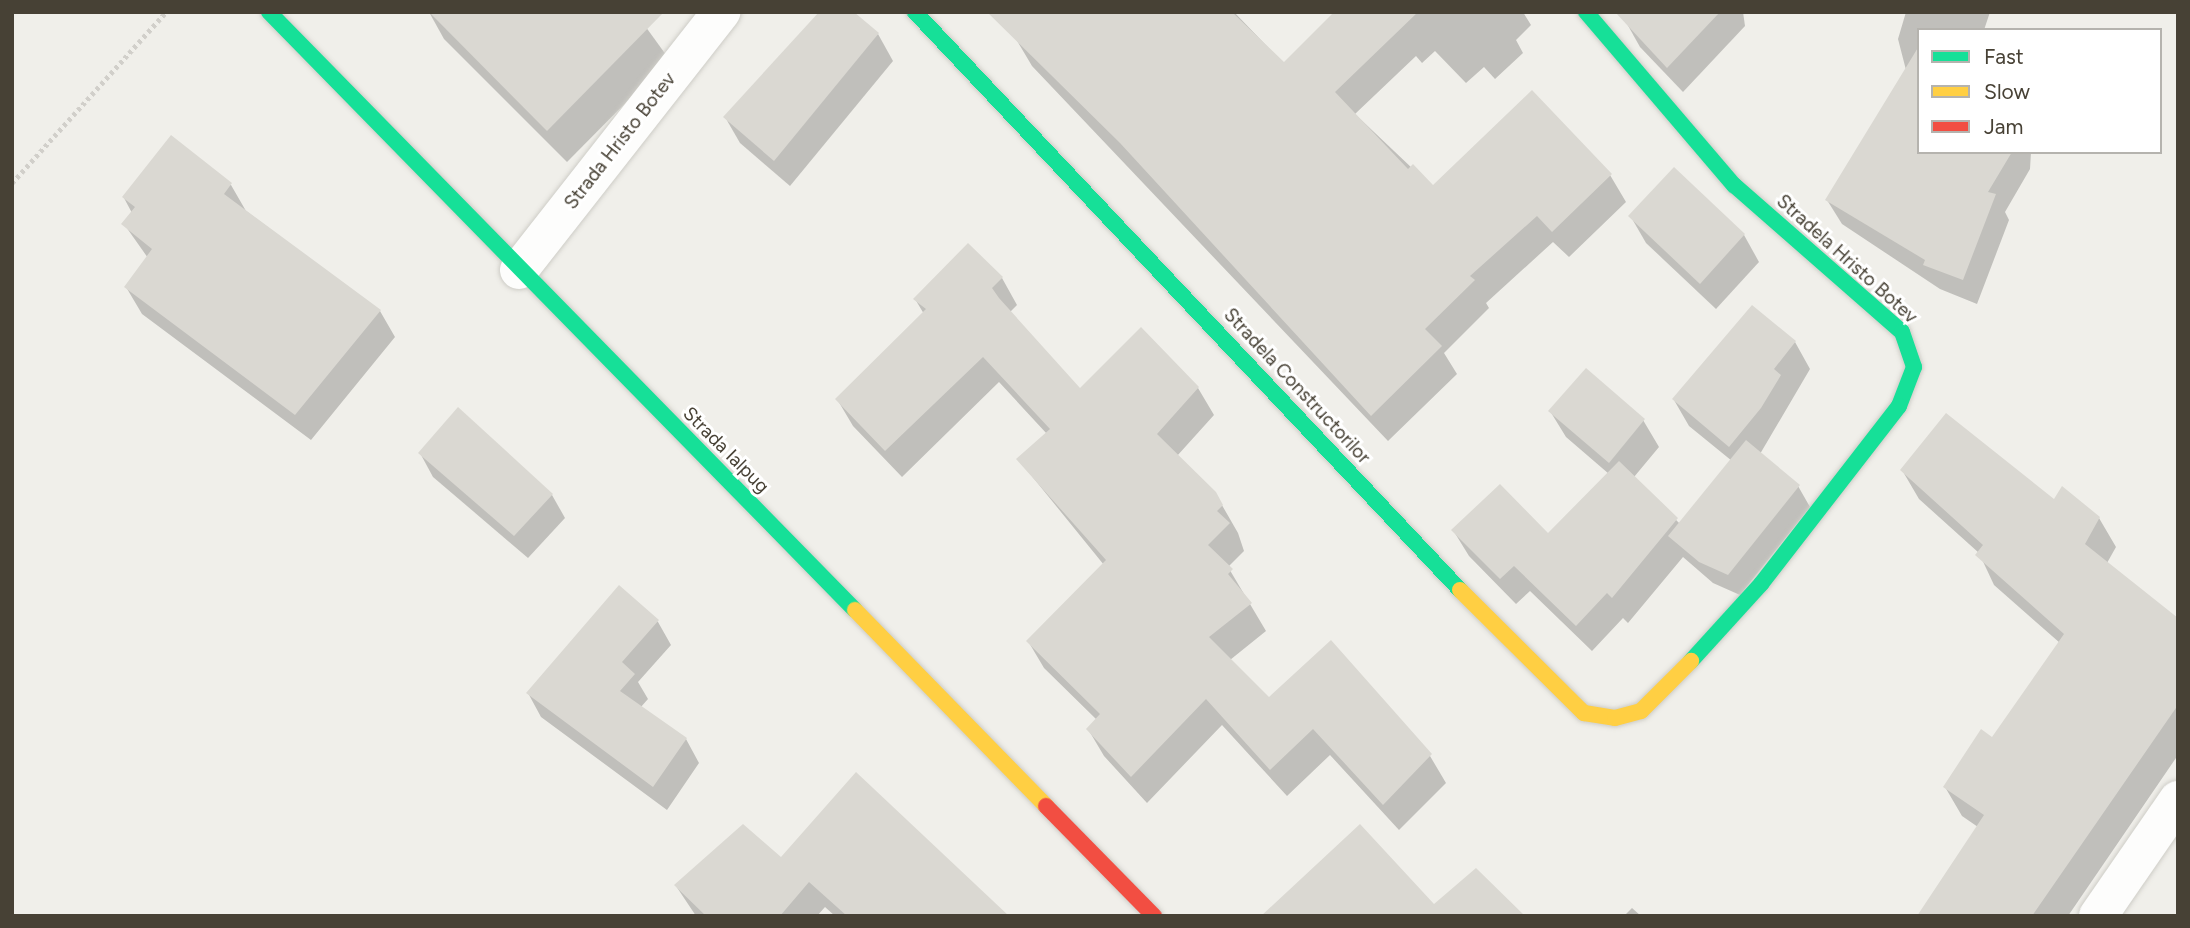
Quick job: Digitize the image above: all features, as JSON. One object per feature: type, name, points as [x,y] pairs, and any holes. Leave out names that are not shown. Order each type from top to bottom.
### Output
[{"type":"street","name":"Strada Ialpug","points":[[270,12],[519,270],[1154,916]]},
{"type":"street","name":"Strada Hristo Botev","points":[[519,270],[720,12]]},
{"type":"street","name":"Stradela Constructorilor","points":[[915,12],[1553,688],[1584,712],[1615,718],[1641,711],[1672,683]]},
{"type":"street","name":"Stradela Hristo Botev","points":[[1586,12],[1734,185],[1902,332],[1914,367],[1899,406],[1848,478],[1672,683]]},
{"type":"street","points":[[2098,916],[2178,800]]},
{"type":"path","points":[[12,183],[166,12]]},
{"type":"building","points":[[429,12],[664,12],[547,131]]},
{"type":"building","points":[[819,12],[854,12],[879,33],[774,161],[723,117]]},
{"type":"building","points":[[987,12],[1232,12],[1284,62],[1334,12],[1418,12],[1335,92],[1408,169],[1413,164],[1433,185],[1532,90],[1612,174],[1552,232],[1537,216],[1470,276],[1475,280],[1425,329],[1442,346],[1371,416],[1120,143]]},
{"type":"building","points":[[1615,12],[1720,12],[1667,68]]},
{"type":"building","points":[[1917,49],[1917,154],[2011,154],[1988,192],[1996,194],[1963,280],[1923,265],[1925,260],[1825,200]]},
{"type":"building","points":[[171,135],[232,183],[224,194],[381,310],[295,415],[124,287],[152,249],[121,224],[135,207],[122,197]]},
{"type":"building","points":[[1674,167],[1745,234],[1700,284],[1628,216]]},
{"type":"building","points":[[968,243],[1003,277],[992,288],[999,298],[1080,388],[1141,327],[1199,387],[1157,434],[1216,492],[1223,505],[1217,511],[1230,523],[1208,545],[1233,569],[1228,574],[1252,603],[1209,637],[1269,697],[1331,640],[1432,754],[1383,805],[1313,729],[1270,770],[1206,699],[1131,777],[1086,729],[1100,714],[1026,641],[1106,560],[1016,459],[1050,429],[983,357],[885,451],[835,399],[926,309],[913,299]]},
{"type":"building","points":[[1752,305],[1796,341],[1774,369],[1781,375],[1761,408],[1729,447],[1672,399]]},
{"type":"building","points":[[1586,368],[1645,419],[1609,463],[1548,411]]},
{"type":"building","points":[[458,407],[553,494],[514,536],[418,453]]},
{"type":"building","points":[[1946,413],[2054,499],[2062,486],[2100,517],[2085,544],[2178,618],[2178,705],[2032,916],[1917,916],[1984,815],[1943,787],[1981,729],[1992,737],[2064,634],[1975,555],[1983,545],[1900,470]]},
{"type":"building","points":[[1746,440],[1800,485],[1728,575],[1699,562],[1668,536]]},
{"type":"building","points":[[1619,461],[1678,518],[1612,598],[1607,593],[1576,626],[1514,566],[1500,579],[1451,530],[1500,484],[1548,533]]},
{"type":"building","points":[[619,585],[659,620],[622,662],[635,674],[620,691],[687,738],[653,787],[526,693]]},
{"type":"building","points":[[856,772],[1009,916],[847,916],[809,882],[780,916],[706,916],[674,885],[743,824],[781,857]]},
{"type":"building","points":[[1360,824],[1434,904],[1476,868],[1525,916],[1261,916]]},
{"type":"traffic: fast","points":[[269,12],[855,610]]},
{"type":"traffic: fast","points":[[915,12],[1460,590]]},
{"type":"traffic: fast","points":[[1586,12],[1734,185],[1902,332],[1914,367],[1899,406],[1761,584],[1691,661]]},
{"type":"traffic: slow","points":[[1460,590],[1584,713],[1615,718],[1641,711],[1691,661]]},
{"type":"traffic: slow","points":[[855,610],[1046,806]]},
{"type":"traffic: jam","points":[[1046,806],[1154,916]]}]
